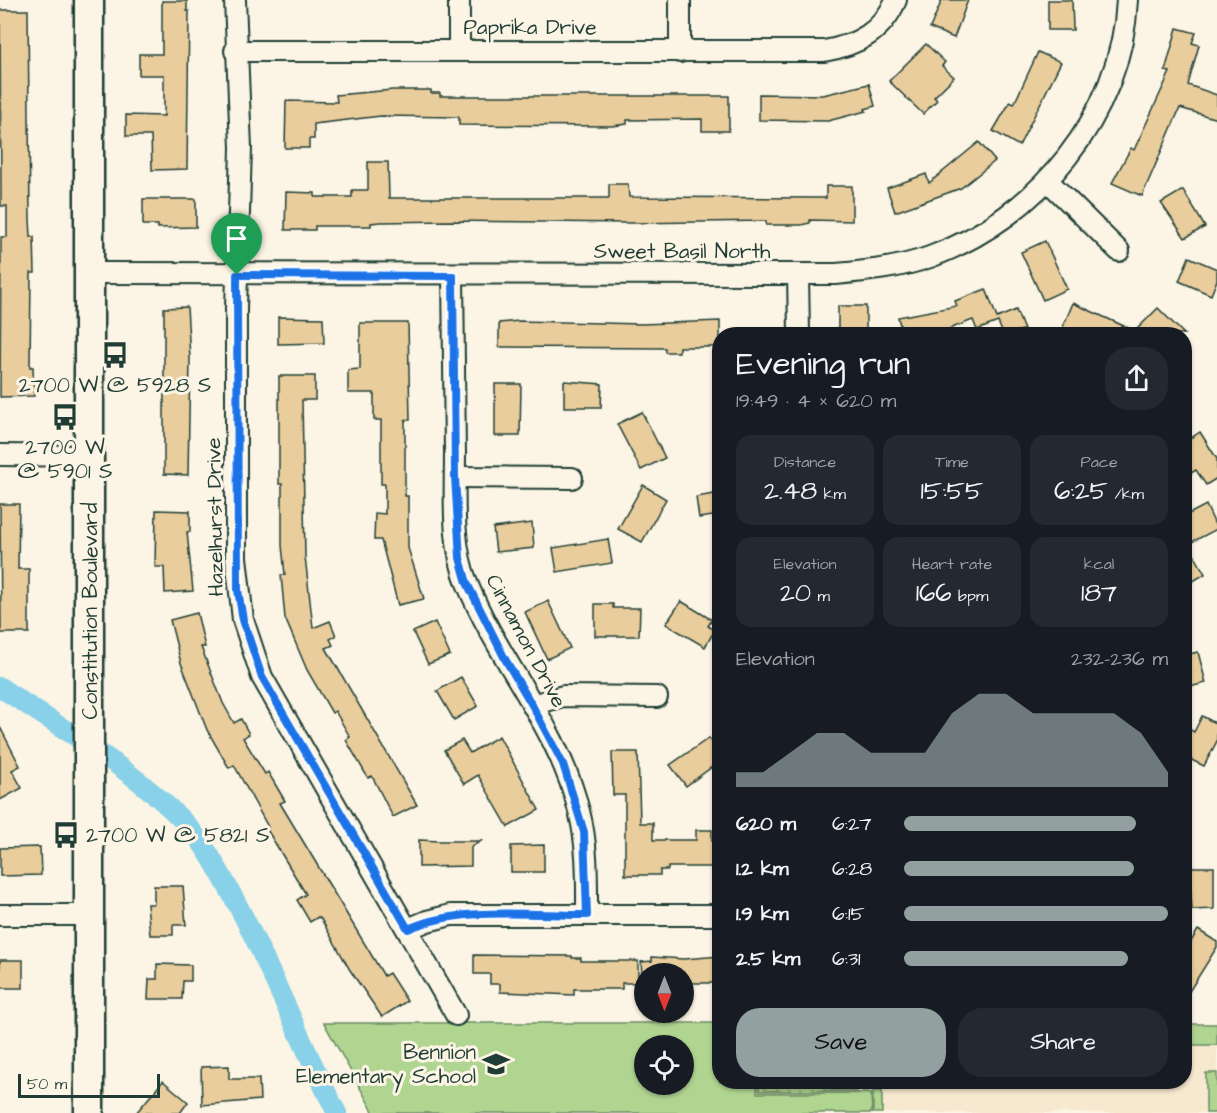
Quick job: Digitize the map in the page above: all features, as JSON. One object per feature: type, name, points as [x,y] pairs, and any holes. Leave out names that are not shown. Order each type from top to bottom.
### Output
[{"type":"main road","name":"Constitution Boulevard","points":[[89,0],[89,1113]]},
{"type":"street","name":"Hazelhurst Drive","points":[[235,0],[235,51],[241,148],[237,275],[236,558],[243,620],[262,677],[456,1015]]},
{"type":"street","points":[[459,0],[459,51]]},
{"type":"street","points":[[680,0],[680,52]]},
{"type":"street","name":"Paprika Drive","points":[[235,51],[824,51],[845,47],[867,38],[885,22],[896,0]]},
{"type":"street","name":"Sweet Basil North","points":[[90,273],[453,276],[798,274],[880,270],[930,257],[999,223],[1048,181],[1084,134],[1104,96],[1120,54],[1127,0]]},
{"type":"street","points":[[1048,181],[1119,251]]},
{"type":"street","points":[[798,274],[799,327]]},
{"type":"street","name":"Cinnamon Drive","points":[[453,276],[457,531],[467,583],[505,659],[563,764],[579,809],[584,832],[587,915]]},
{"type":"street","points":[[0,455],[90,456]]},
{"type":"street","points":[[455,477],[572,478]]},
{"type":"street","points":[[532,705],[563,696],[657,697]]},
{"type":"street","points":[[0,915],[89,915]]},
{"type":"street","points":[[408,929],[452,915],[712,915]]},
{"type":"shaded area","name":"Bennion Elementary School","points":[[324,1023],[712,1023],[712,1089],[1192,1089],[1192,1023],[1217,1024],[1217,1113],[374,1113]]},
{"type":"green space","name":"Bennion Elementary School","points":[[324,1023],[712,1023],[712,1089],[757,1089],[757,1093],[871,1093],[872,1113],[374,1113]]},
{"type":"green space","points":[[1192,1024],[1217,1024],[1217,1045],[1192,1045]]},
{"type":"green space","points":[[1206,1073],[1217,1073],[1217,1113],[1206,1113]]},
{"type":"green space","points":[[759,1089],[857,1089],[857,1091],[759,1091]]},
{"type":"green space","points":[[873,1091],[882,1091],[882,1113],[873,1113]]},
{"type":"building","points":[[942,0],[968,0],[954,38],[930,28]]},
{"type":"building","points":[[1048,0],[1072,0],[1073,30],[1048,30]]},
{"type":"building","points":[[162,1],[187,1],[187,11],[189,11],[187,169],[152,170],[151,136],[126,136],[126,115],[164,116],[164,75],[139,75],[139,54],[162,54]]},
{"type":"building","points":[[0,10],[28,10],[30,219],[31,237],[34,237],[35,273],[31,273],[30,367],[33,367],[34,396],[0,397],[1,237],[7,237],[7,206],[1,206]]},
{"type":"building","points":[[1177,28],[1196,33],[1192,43],[1199,45],[1188,85],[1217,95],[1217,119],[1180,108],[1142,196],[1112,183],[1131,148],[1134,150],[1170,72],[1165,71]]},
{"type":"building","points":[[926,44],[945,62],[942,66],[954,77],[934,97],[937,100],[923,114],[889,81]]},
{"type":"building","points":[[1038,52],[1061,62],[1019,146],[993,131],[1010,102],[1014,104]]},
{"type":"building","points":[[869,84],[875,106],[865,109],[866,111],[828,121],[759,120],[759,94],[823,95]]},
{"type":"building","points":[[393,90],[431,90],[431,93],[440,93],[440,96],[729,96],[729,131],[702,131],[702,119],[627,120],[627,124],[612,126],[459,125],[459,117],[381,116],[314,124],[314,139],[309,139],[309,148],[285,148],[286,101],[337,102],[336,95]]},
{"type":"building","points":[[979,142],[995,161],[961,188],[895,212],[887,188],[926,174],[929,183]]},
{"type":"building","points":[[368,162],[388,162],[389,198],[609,198],[609,184],[628,184],[629,197],[826,198],[826,186],[852,186],[852,221],[810,220],[810,223],[801,225],[766,225],[766,221],[380,222],[371,223],[371,226],[315,226],[315,230],[285,230],[286,192],[315,193],[315,197],[352,197],[352,190],[368,190]]},
{"type":"building","points":[[1183,190],[1205,227],[1185,238],[1161,203]]},
{"type":"building","points":[[143,199],[196,199],[196,227],[158,228],[158,225],[143,225]]},
{"type":"building","points":[[1045,241],[1067,289],[1043,300],[1021,252]]},
{"type":"building","points":[[1189,257],[1217,269],[1217,280],[1211,295],[1179,281]]},
{"type":"building","points":[[986,289],[997,318],[1016,310],[1023,327],[1000,327],[998,322],[985,327],[976,327],[973,320],[954,327],[900,327],[898,317],[957,306],[955,301]]},
{"type":"building","points":[[1073,303],[1126,327],[1063,327]]},
{"type":"building","points":[[838,306],[866,306],[866,327],[838,327]]},
{"type":"building","points":[[187,307],[190,358],[188,475],[164,474],[164,308]]},
{"type":"building","points":[[1158,308],[1177,327],[1139,327]]},
{"type":"building","points":[[278,317],[323,318],[324,343],[278,344]]},
{"type":"building","points":[[519,321],[642,324],[720,321],[720,327],[712,327],[712,347],[679,347],[679,352],[665,352],[665,348],[499,347],[499,323]]},
{"type":"building","points":[[360,323],[408,323],[410,420],[405,420],[405,496],[408,496],[408,548],[424,599],[398,605],[381,540],[374,540],[375,513],[385,514],[385,484],[381,484],[381,420],[374,420],[374,393],[348,393],[348,370],[360,369]]},
{"type":"building","points":[[279,376],[315,376],[315,400],[302,400],[305,556],[313,628],[330,621],[336,636],[330,639],[333,645],[326,648],[417,805],[393,817],[372,776],[368,778],[346,740],[350,737],[335,711],[332,713],[307,670],[285,618],[281,575],[285,575],[282,545],[282,484],[279,484]]},
{"type":"building","points":[[564,381],[602,384],[601,407],[564,407]]},
{"type":"building","points":[[495,384],[521,384],[520,436],[495,436]]},
{"type":"building","points":[[642,412],[665,458],[641,470],[617,424]]},
{"type":"building","points":[[1200,432],[1217,459],[1217,478],[1206,485],[1196,470],[1192,472],[1192,437]]},
{"type":"building","points":[[643,485],[666,499],[642,542],[618,529]]},
{"type":"building","points":[[712,494],[712,516],[699,518],[696,497]]},
{"type":"building","points":[[0,504],[19,504],[18,569],[29,569],[29,633],[1,633]]},
{"type":"building","points":[[1206,505],[1217,529],[1192,542],[1192,512]]},
{"type":"building","points":[[156,510],[190,511],[190,532],[187,532],[193,591],[165,593],[164,567],[155,567]]},
{"type":"building","points":[[532,523],[534,548],[496,552],[493,528]]},
{"type":"building","points":[[608,539],[612,563],[557,572],[553,548]]},
{"type":"building","points":[[1192,551],[1205,574],[1192,582]]},
{"type":"building","points":[[548,601],[570,648],[547,659],[525,612]]},
{"type":"building","points":[[681,601],[712,620],[708,626],[712,628],[712,635],[705,647],[666,624]]},
{"type":"building","points":[[595,604],[613,604],[613,608],[640,608],[639,636],[595,636]]},
{"type":"building","points":[[197,613],[205,647],[201,647],[223,703],[234,723],[241,719],[249,734],[243,738],[265,774],[268,772],[285,801],[280,803],[384,976],[389,973],[407,1001],[382,1017],[350,970],[321,919],[318,917],[310,922],[297,900],[306,894],[266,828],[268,827],[234,765],[229,768],[207,730],[181,663],[170,620]]},
{"type":"building","points":[[435,622],[450,655],[428,664],[413,632]]},
{"type":"building","points":[[1198,652],[1206,683],[1192,686],[1192,653]]},
{"type":"building","points":[[461,677],[478,706],[454,720],[437,691]]},
{"type":"building","points":[[1202,716],[1217,724],[1217,741],[1204,766],[1192,760],[1192,731],[1194,732]]},
{"type":"building","points":[[0,727],[20,766],[12,770],[22,788],[0,800]]},
{"type":"building","points":[[499,736],[539,810],[508,827],[478,775],[464,784],[444,750],[462,740],[470,753]]},
{"type":"building","points":[[709,738],[712,742],[712,767],[686,786],[670,765]]},
{"type":"building","points":[[612,752],[638,752],[640,823],[653,823],[653,840],[696,840],[696,830],[712,830],[712,867],[668,867],[668,870],[660,870],[660,875],[625,875],[625,795],[613,795]]},
{"type":"building","points":[[419,840],[481,841],[471,847],[471,866],[419,867]]},
{"type":"building","points":[[544,845],[544,872],[511,872],[511,846]]},
{"type":"building","points":[[40,847],[41,875],[0,876],[0,848]]},
{"type":"building","points":[[1192,867],[1214,867],[1214,909],[1192,910]]},
{"type":"building","points":[[154,886],[183,886],[186,925],[173,925],[173,935],[150,935],[147,904],[154,904]]},
{"type":"building","points":[[1198,930],[1217,942],[1217,947],[1192,987],[1192,940]]},
{"type":"building","points":[[474,955],[572,956],[572,958],[581,958],[581,961],[638,961],[634,963],[634,983],[622,983],[622,989],[574,989],[574,995],[500,992],[500,984],[490,984],[490,974],[474,974]]},
{"type":"building","points":[[652,957],[684,959],[712,957],[712,983],[694,983],[694,963],[641,963],[652,961]]},
{"type":"building","points":[[0,960],[23,960],[23,988],[0,988]]},
{"type":"building","points":[[157,964],[191,965],[191,981],[183,981],[182,999],[148,999],[149,979],[157,979]]},
{"type":"building","points":[[229,1066],[229,1079],[259,1079],[260,1100],[202,1105],[201,1067]]},
{"type":"building","points":[[163,1081],[188,1102],[180,1113],[136,1113]]},
{"type":"waterway","points":[[0,687],[120,767],[165,804],[194,833],[214,862],[250,930],[337,1113]]},
{"type":"place","name":"2700 W @ 5928 S","points":[[115,355]]},
{"type":"place","name":"2700 W @ 5901 S","points":[[65,417]]},
{"type":"place","name":"2700 W @ 5821 S","points":[[66,835]]},
{"type":"place","name":"Bennion Elementary School","points":[[496,1064]]},
{"type":"route","points":[[237,275],[453,276],[455,477],[460,558],[467,583],[505,659],[553,742],[563,764],[579,809],[584,832],[587,915],[452,915],[408,929],[262,677],[243,620],[236,558],[237,275]]}]
